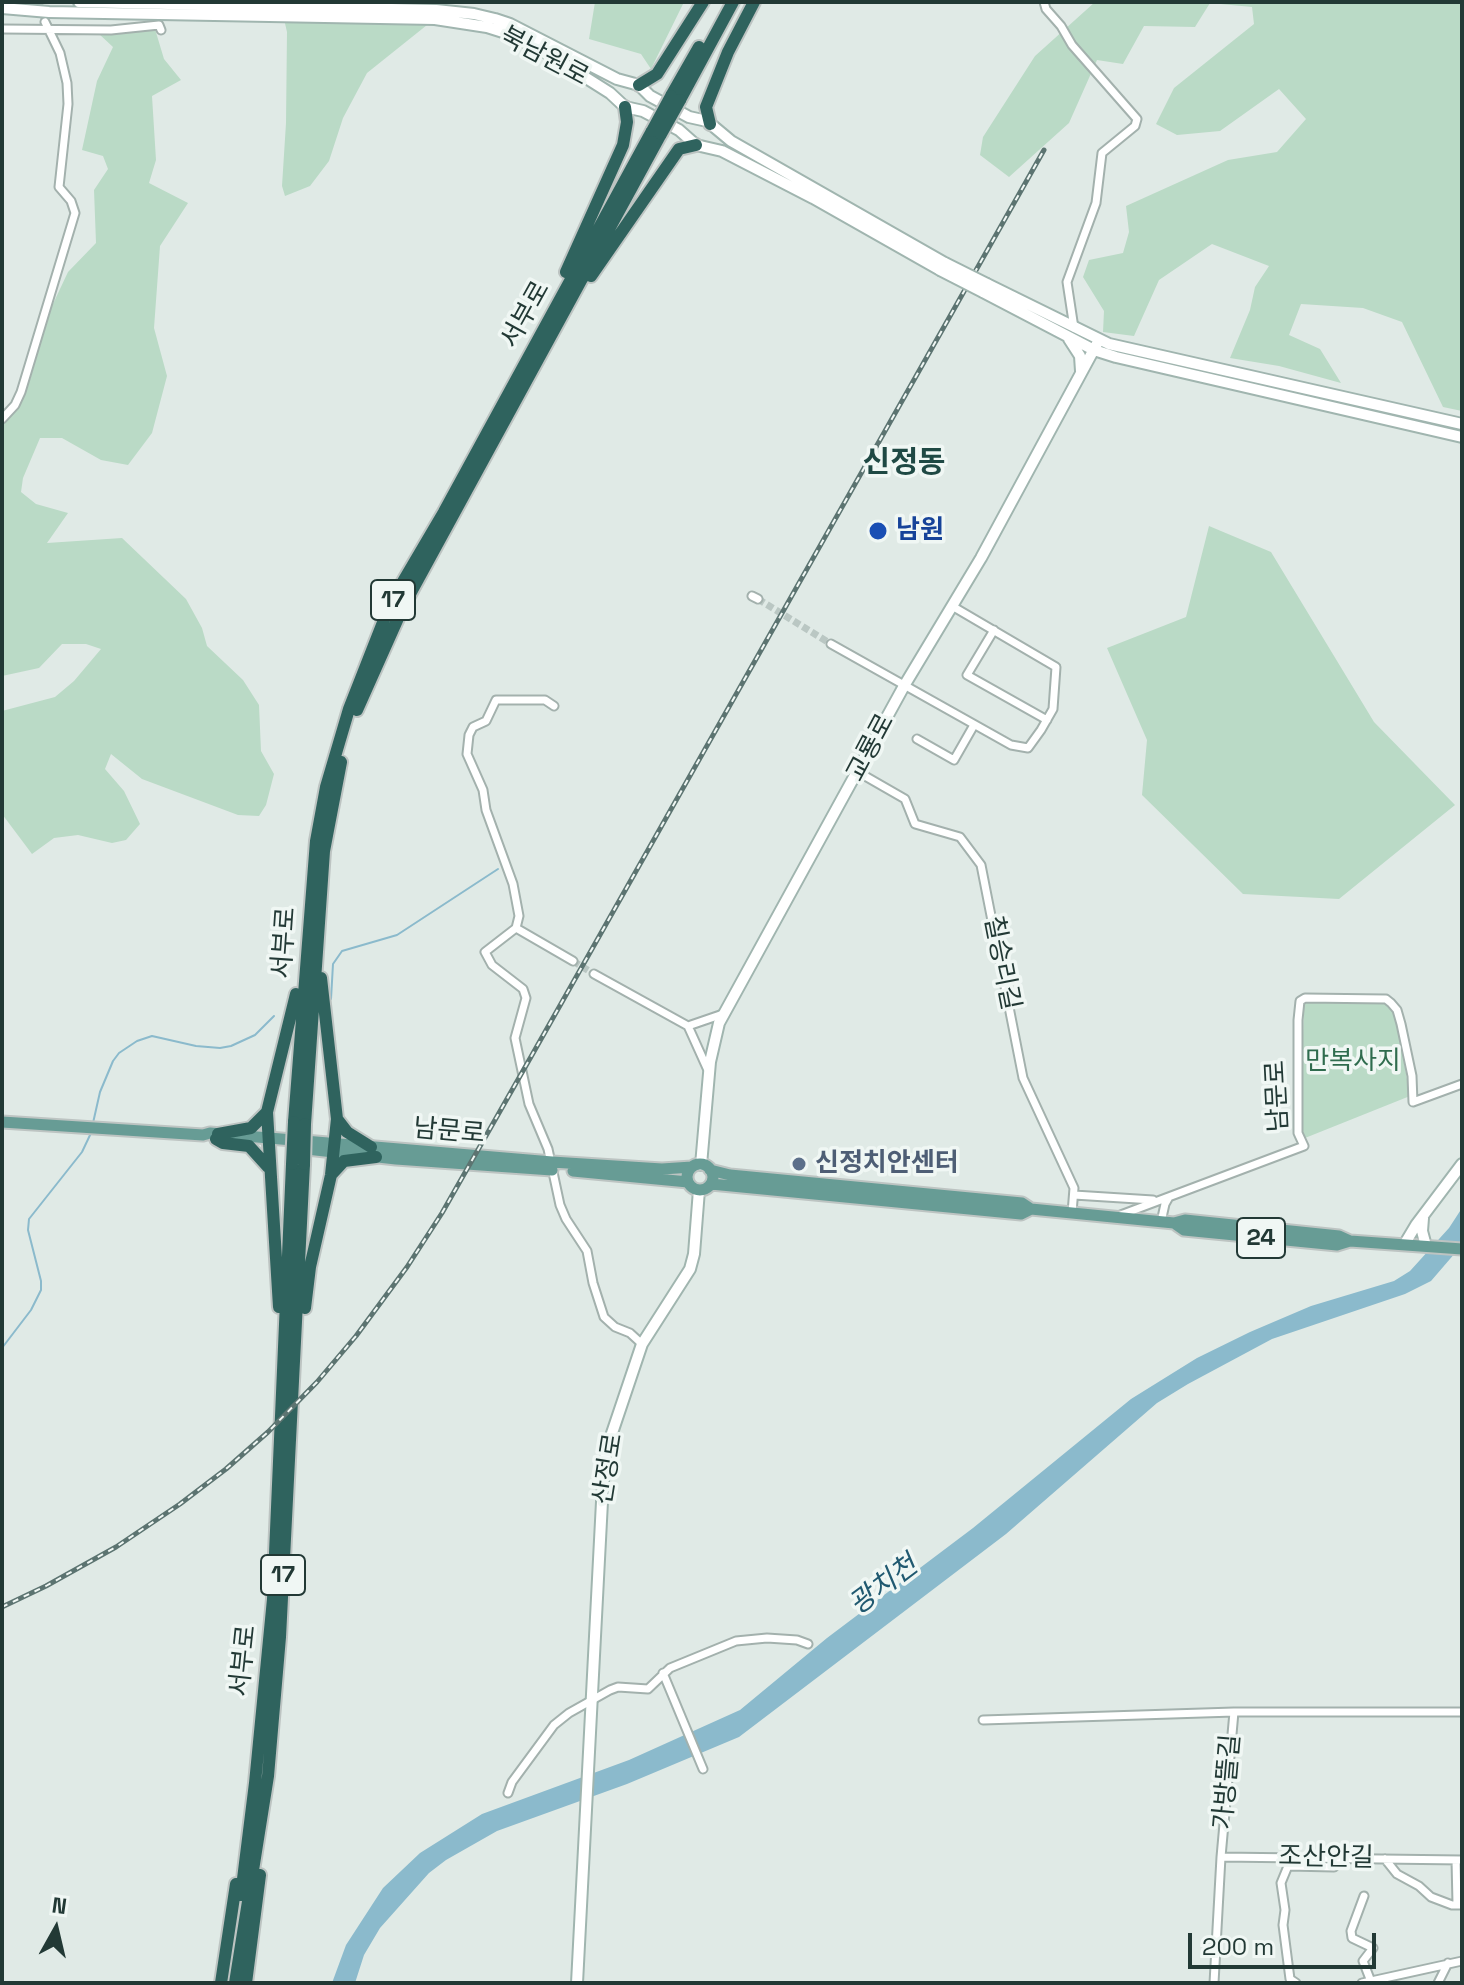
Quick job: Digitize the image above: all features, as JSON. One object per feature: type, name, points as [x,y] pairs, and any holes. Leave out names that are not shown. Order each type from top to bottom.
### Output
[{"type":"highway","points":[[635,84],[657,74],[703,2]]},
{"type":"highway","name":"서부로","points":[[235,1983],[268,1776],[280,1637],[300,1123],[316,841],[326,787],[349,709],[391,602],[520,382],[725,2]]},
{"type":"highway","name":"서부로","points":[[675,98],[733,2]]},
{"type":"highway","points":[[711,126],[706,107],[728,52],[754,2]]},
{"type":"highway","points":[[520,382],[530,342],[575,254],[623,145],[627,122],[623,106]]},
{"type":"highway","points":[[520,382],[544,355],[590,277],[679,149],[700,145]]},
{"type":"highway","points":[[288,1390],[268,1167],[267,1112],[295,1006],[314,911]]},
{"type":"highway","points":[[288,1390],[310,1267],[331,1175],[337,1119],[321,998],[314,911]]},
{"type":"highway","points":[[267,1112],[251,1128],[217,1136],[223,1143],[249,1146],[268,1167]]},
{"type":"highway","points":[[337,1119],[347,1132],[374,1152]]},
{"type":"highway","points":[[331,1175],[344,1161],[374,1152]]},
{"type":"highway","name":"서부로","points":[[228,1983],[255,1783],[273,1599],[288,1390]]},
{"type":"highway","points":[[246,1983],[268,1776]]},
{"type":"highway","points":[[221,1983],[255,1783]]},
{"type":"main road","name":"남문로","points":[[2,1122],[217,1136],[553,1166],[688,1182]]},
{"type":"main road","name":"남문로","points":[[553,1166],[701,1167],[781,1184],[1021,1214],[1031,1209],[1168,1222],[1184,1230],[1337,1245],[1350,1241],[1462,1249]]},
{"type":"main road","points":[[701,1167],[712,1178],[705,1187],[693,1189],[687,1174],[701,1167]]},
{"type":"main road","name":"남문로","points":[[705,1187],[781,1184]]},
{"type":"street","name":"북남원로","points":[[79,2],[436,10],[474,14],[510,24],[617,79],[635,84],[650,96],[711,126],[731,141],[942,266]]},
{"type":"street","points":[[1044,2],[1072,45],[1137,119],[1135,126],[1102,153],[1096,203],[1067,282],[1070,332],[1080,356],[1081,373]]},
{"type":"street","name":"북남원로","points":[[2,8],[435,19],[463,22],[506,33],[542,50],[610,93],[623,106],[643,111],[700,145],[722,151],[942,266]]},
{"type":"street","points":[[118,13],[120,27]]},
{"type":"street","points":[[2,29],[46,26],[111,30],[159,25],[161,30]]},
{"type":"street","points":[[2,419],[15,405],[21,392],[75,213],[71,201],[59,187],[68,104],[67,83],[60,53],[46,26]]},
{"type":"street","points":[[623,106],[620,91],[635,84]]},
{"type":"street","points":[[700,145],[713,136],[711,126]]},
{"type":"street","points":[[942,266],[1096,345],[1144,364],[1462,437]]},
{"type":"street","points":[[1096,345],[1462,424]]},
{"type":"street","name":"교룡로","points":[[701,1167],[713,1043],[725,1013],[1096,345]]},
{"type":"street","points":[[831,644],[974,725],[1022,748],[1032,745],[1053,709],[1056,667],[952,606]]},
{"type":"street","points":[[994,630],[967,675],[1047,720]]},
{"type":"street","points":[[554,706],[545,700],[496,700],[486,721],[471,730],[467,743],[467,754],[483,790],[486,810],[513,884],[519,916],[516,928],[485,952],[492,965],[523,989],[526,998],[515,1038],[517,1056],[529,1104],[553,1166],[560,1205],[587,1251],[604,1317],[642,1344]]},
{"type":"street","points":[[917,739],[954,760],[974,725]]},
{"type":"street","name":"칠승리길","points":[[858,772],[905,799],[915,824],[960,837],[981,865],[1023,1078],[1074,1188],[1072,1213]]},
{"type":"street","points":[[516,928],[573,961]]},
{"type":"street","points":[[594,974],[688,1026],[701,1049],[709,1074]]},
{"type":"street","name":"남문로","points":[[1115,1217],[1304,1146],[1298,1133],[1298,1020],[1300,1001],[1305,998],[1386,999],[1391,1003],[1401,1024],[1412,1076],[1413,1102],[1462,1084]]},
{"type":"street","points":[[688,1026],[725,1013]]},
{"type":"street","points":[[1404,1245],[1462,1164]]},
{"type":"street","name":"산정로","points":[[577,1983],[604,1463],[642,1344],[690,1269],[705,1187]]},
{"type":"street","points":[[1074,1195],[1159,1200]]},
{"type":"street","points":[[1168,1222],[1169,1197]]},
{"type":"street","points":[[1423,1218],[1422,1231],[1427,1246]]},
{"type":"street","points":[[508,1793],[512,1782],[554,1725],[590,1700],[618,1687],[648,1689],[663,1673],[736,1641],[767,1638],[808,1644]]},
{"type":"street","points":[[663,1673],[702,1766]]},
{"type":"street","points":[[983,1720],[1234,1712]]},
{"type":"street","name":"가방뜰길","points":[[1214,1983],[1234,1712],[1462,1712]]},
{"type":"street","name":"조산안길","points":[[1221,1857],[1385,1859],[1397,1874],[1431,1897],[1460,1905]]},
{"type":"street","points":[[1296,1983],[1290,1979],[1281,1883],[1288,1866],[1334,1867],[1341,1858]]},
{"type":"street","points":[[1385,1859],[1459,1860],[1460,1905]]},
{"type":"street","points":[[1364,1896],[1351,1931],[1352,1938],[1373,1948],[1363,1961],[1366,1981],[1462,1961]]},
{"type":"street","points":[[1438,1983],[1448,1963]]},
{"type":"green space","points":[[280,2],[434,2],[427,25],[367,73],[343,118],[329,161],[310,186],[285,196],[282,186],[287,32]]},
{"type":"green space","points":[[595,2],[684,2],[651,69],[641,54],[589,39]]},
{"type":"green space","points":[[1095,2],[1462,2],[1462,411],[1443,407],[1402,322],[1363,308],[1301,304],[1289,335],[1320,349],[1341,383],[1279,366],[1230,358],[1250,310],[1255,287],[1269,266],[1212,244],[1159,280],[1134,336],[1103,332],[1104,311],[1083,277],[1089,260],[1123,253],[1129,232],[1126,206],[1228,160],[1277,152],[1306,119],[1279,89],[1220,131],[1177,135],[1156,124],[1174,88],[1254,24],[1252,7],[1210,3],[1195,27],[1144,26],[1123,64],[1097,60],[1069,123],[1009,177],[980,155],[983,137],[1035,56]]},
{"type":"green space","points":[[116,25],[155,29],[164,59],[181,80],[152,96],[156,160],[149,183],[188,203],[160,246],[154,328],[167,376],[152,433],[128,465],[101,460],[62,438],[40,438],[23,478],[21,492],[36,504],[68,513],[47,543],[122,538],[186,599],[202,628],[207,646],[243,680],[259,705],[261,751],[274,774],[266,805],[259,816],[238,815],[142,779],[111,754],[105,769],[124,791],[140,824],[126,840],[112,843],[78,835],[54,838],[32,854],[2,814],[2,711],[55,697],[74,681],[101,649],[86,644],[62,644],[39,668],[2,676],[2,420],[27,389],[52,306],[68,272],[96,243],[94,190],[108,169],[103,156],[82,150],[97,81],[113,47],[98,33]]},
{"type":"green space","points":[[1209,526],[1271,552],[1374,722],[1455,805],[1339,899],[1243,894],[1142,795],[1147,740],[1107,648],[1186,617]]},
{"type":"green space","name":"만복사지","points":[[1308,999],[1384,1002],[1390,1006],[1397,1023],[1410,1096],[1305,1138],[1300,1130],[1304,1004]]},
{"type":"water","points":[[1462,1208],[1462,1245],[1431,1281],[1405,1294],[1272,1339],[1157,1403],[1006,1534],[739,1737],[627,1784],[497,1831],[446,1860],[429,1873],[380,1928],[364,1955],[355,1983],[332,1983],[346,1945],[383,1888],[420,1853],[482,1814],[629,1760],[740,1710],[827,1638],[973,1528],[1131,1399],[1197,1358],[1250,1332],[1311,1306],[1394,1281],[1410,1271],[1449,1228]]},
{"type":"waterway","points":[[331,999],[333,964],[342,951],[397,935],[498,869]]},
{"type":"waterway","points":[[93,1123],[100,1092],[113,1061],[137,1041],[152,1036],[196,1046],[231,1046],[255,1035],[274,1016]]},
{"type":"waterway","points":[[2,1348],[31,1310],[41,1290],[28,1230],[29,1219],[82,1152],[91,1133]]},
{"type":"tunnel","points":[[39,2],[45,22]]},
{"type":"tunnel","points":[[758,599],[831,644]]},
{"type":"tunnel","points":[[573,961],[594,974]]},
{"type":"railway","points":[[2,1607],[116,1547],[226,1469],[317,1382],[407,1267],[442,1213],[1044,150]]},
{"type":"place","name":"남원","points":[[878,531]]},
{"type":"place","name":"신정치안센터","points":[[799,1164]]},
{"type":"district","name":"신정동","points":[[904,464]]},
{"type":"water label","name":"광치천","points":[[884,1586]]}]
